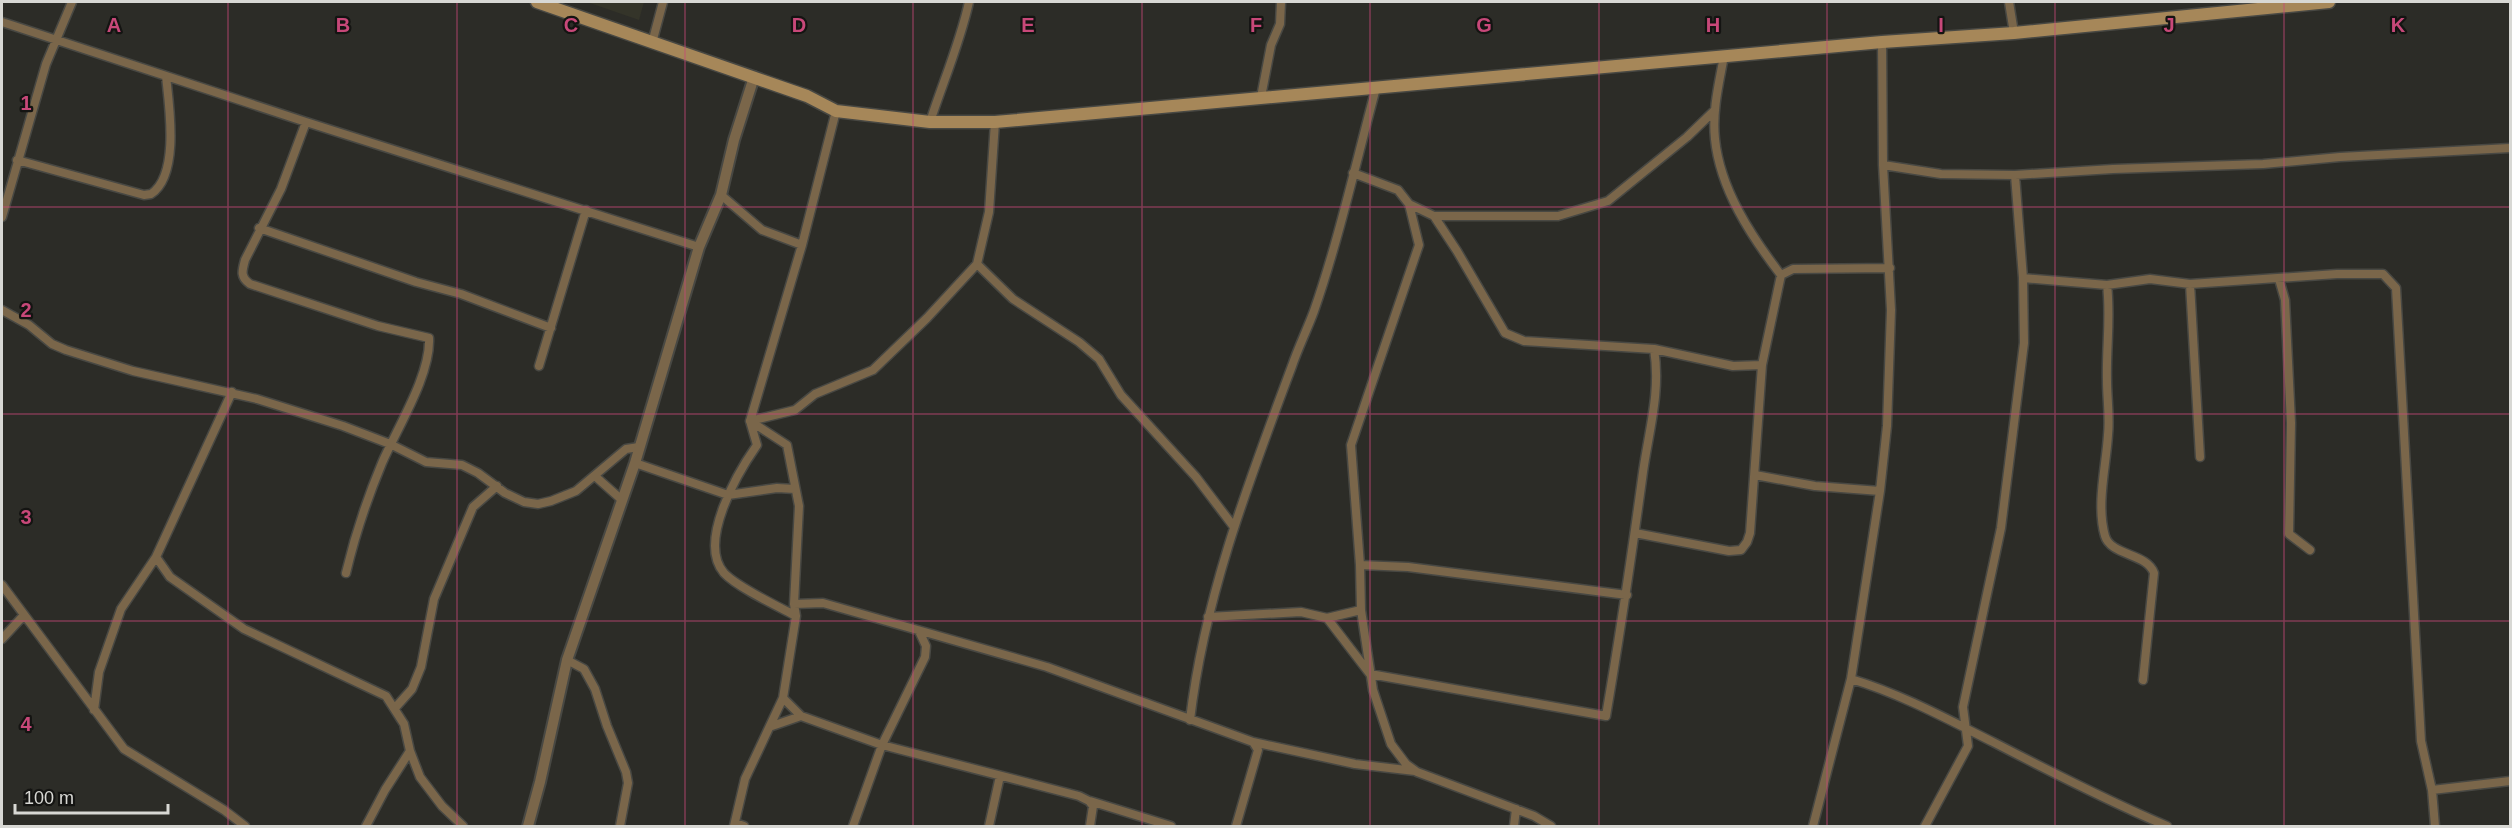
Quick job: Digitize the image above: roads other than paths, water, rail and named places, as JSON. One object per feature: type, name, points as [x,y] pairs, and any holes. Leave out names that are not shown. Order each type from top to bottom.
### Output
[{"type":"main road","points":[[537,2],[807,96],[836,111],[930,122],[995,122],[1882,42],[2014,33],[2329,2]]},
{"type":"street","points":[[2,217],[17,160],[56,39],[72,2]]},
{"type":"street","points":[[652,42],[663,2]]},
{"type":"street","points":[[930,122],[947,67],[962,35],[969,2]]},
{"type":"street","points":[[1261,97],[1271,45],[1280,24],[1281,2]]},
{"type":"street","points":[[2009,2],[2014,33]]},
{"type":"street","points":[[2,21],[306,122],[699,247]]},
{"type":"street","points":[[1813,826],[1851,679],[1880,491],[1887,426],[1890,268],[1883,165],[1882,42]]},
{"type":"street","points":[[1724,56],[1715,110],[1715,139],[1725,182],[1757,244],[1781,275]]},
{"type":"street","points":[[17,160],[144,195],[151,194],[162,178],[170,147],[166,76]]},
{"type":"street","points":[[528,826],[567,660],[635,463],[699,247],[721,195],[734,140],[754,77]]},
{"type":"street","points":[[1190,720],[1194,677],[1208,617],[1234,528],[1292,364],[1314,312],[1376,88]]},
{"type":"street","points":[[1409,204],[1434,216],[1558,216],[1608,201],[1715,110]]},
{"type":"street","points":[[795,615],[734,581],[723,571],[715,552],[720,519],[728,495],[756,445],[750,422],[802,245],[836,111]]},
{"type":"street","points":[[306,122],[281,189],[259,228],[242,271],[244,279],[250,284],[378,326],[429,338],[427,362],[390,444],[356,531],[346,573]]},
{"type":"street","points":[[750,422],[795,410],[815,394],[873,370],[927,318],[977,264],[989,212],[995,122]]},
{"type":"street","points":[[1883,165],[1941,174],[2015,175],[2113,169],[2252,165],[2340,157],[2511,148]]},
{"type":"street","points":[[1353,173],[1398,190],[1409,204],[1419,245],[1351,445],[1361,610],[1370,674],[1391,744],[1406,764],[1417,772]]},
{"type":"street","points":[[1925,826],[1968,746],[1963,707],[2001,528],[2007,488],[2024,343],[2023,278],[2015,175]]},
{"type":"street","points":[[721,195],[762,230],[802,245]]},
{"type":"street","points":[[539,366],[586,210]]},
{"type":"street","points":[[1434,216],[1458,251],[1505,333],[1524,341],[1654,350],[1733,366],[1762,365]]},
{"type":"street","points":[[259,228],[416,282],[461,294],[552,328]]},
{"type":"street","points":[[977,264],[1013,298],[1079,342],[1099,359],[1121,395],[1190,470],[1234,528]]},
{"type":"street","points":[[1635,533],[1730,551],[1741,550],[1747,542],[1749,533],[1762,365],[1781,275],[1793,268],[1890,268]]},
{"type":"street","points":[[2023,278],[2107,285],[2150,279],[2190,284],[2337,274],[2383,274],[2396,288],[2421,741],[2432,790],[2435,826]]},
{"type":"street","points":[[2279,279],[2285,300],[2291,423],[2289,534],[2310,550]]},
{"type":"street","points":[[2190,284],[2200,457]]},
{"type":"street","points":[[2107,285],[2109,432],[2103,500],[2104,525],[2110,544],[2144,561],[2152,567],[2154,573],[2143,680]]},
{"type":"street","points":[[2,310],[29,325],[52,344],[66,350],[133,371],[232,392],[343,426],[390,444],[426,462],[462,465],[524,502],[538,504],[576,491],[596,477],[626,449],[639,447]]},
{"type":"street","points":[[1327,618],[1370,674],[1606,716],[1627,595],[1658,387],[1654,350]]},
{"type":"street","points":[[94,710],[99,672],[122,609],[156,557],[232,392]]},
{"type":"street","points":[[737,825],[746,779],[783,698],[795,615],[799,506],[787,445],[750,422]]},
{"type":"street","points":[[635,463],[728,495],[777,488],[795,489]]},
{"type":"street","points":[[1755,475],[1815,486],[1880,491]]},
{"type":"street","points":[[596,477],[622,500]]},
{"type":"street","points":[[395,708],[412,689],[421,667],[434,599],[473,507],[496,486]]},
{"type":"street","points":[[156,557],[170,577],[244,628],[386,696],[404,724],[410,751],[420,777],[430,792],[463,826]]},
{"type":"street","points":[[1360,565],[1408,567],[1627,595]]},
{"type":"street","points":[[2,585],[124,749],[224,810],[245,826]]},
{"type":"street","points":[[794,604],[823,603],[1047,667],[1253,742],[1355,764],[1417,772],[1534,816],[1551,826]]},
{"type":"street","points":[[1208,617],[1301,612],[1327,618],[1361,610]]},
{"type":"street","points":[[2,639],[24,615]]},
{"type":"street","points":[[853,826],[882,745],[925,657],[926,646],[919,631]]},
{"type":"street","points":[[567,660],[585,669],[595,689],[626,772],[628,783],[620,826]]},
{"type":"street","points":[[1851,679],[1884,690],[2118,805],[2167,826]]},
{"type":"street","points":[[783,698],[801,716],[882,745],[1056,789],[1171,826]]},
{"type":"street","points":[[772,726],[801,716]]},
{"type":"street","points":[[1236,826],[1256,763],[1258,750],[1253,742]]},
{"type":"street","points":[[366,826],[385,790],[410,751]]},
{"type":"street","points":[[989,826],[1000,776]]},
{"type":"street","points":[[2432,790],[2511,781]]},
{"type":"street","points":[[1089,801],[1093,806],[1090,826]]},
{"type":"street","points":[[1514,826],[1516,809]]}]
